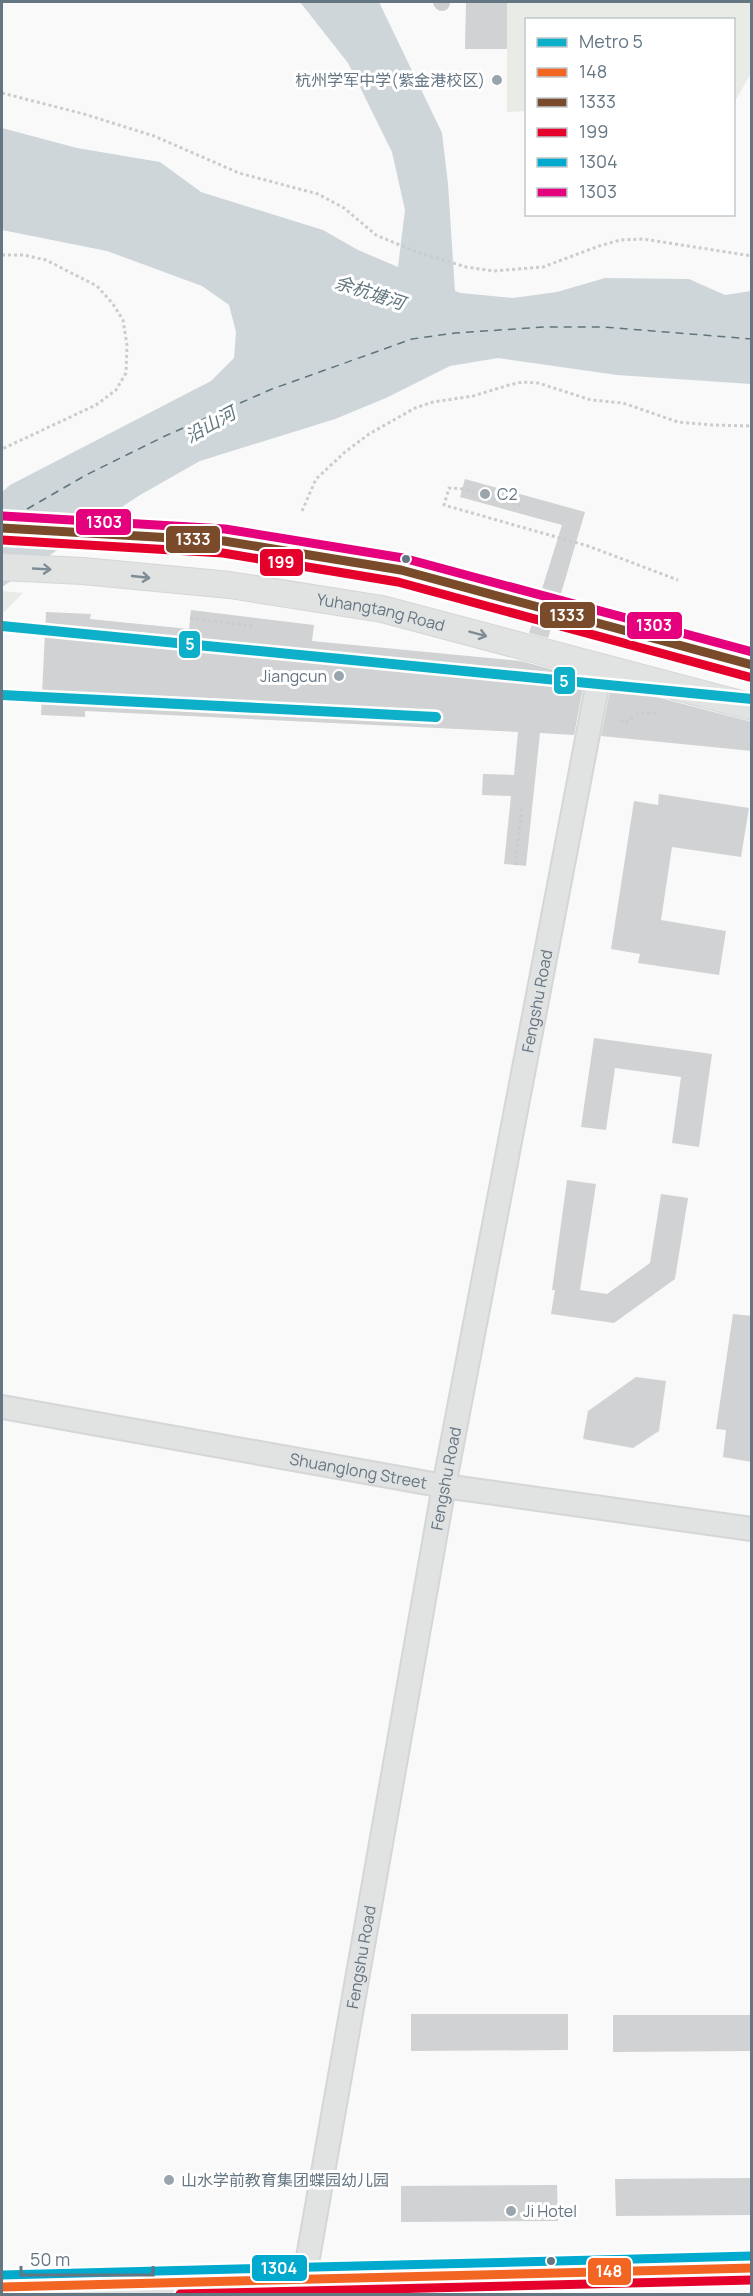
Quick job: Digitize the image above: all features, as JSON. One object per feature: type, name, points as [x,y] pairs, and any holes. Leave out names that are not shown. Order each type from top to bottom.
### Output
[{"type":"main road","points":[[2,528],[224,541],[401,570],[752,665]]},
{"type":"main road","name":"Yuhangtang Road","points":[[2,567],[83,571],[230,585],[382,609],[752,707]]},
{"type":"street","name":"Fengshu Road","points":[[305,2287],[444,1486],[601,666]]},
{"type":"street","name":"Shuanglong Street","points":[[2,1407],[444,1486],[752,1529]]},
{"type":"street","points":[[2,2287],[305,2287],[752,2268]]},
{"type":"path","points":[[2,93],[84,114],[144,133],[239,173],[318,194],[344,208],[375,235],[395,244],[466,267],[494,271],[543,267],[620,240],[643,239],[752,256]]},
{"type":"path","points":[[2,255],[24,255],[46,260],[97,286],[123,320],[127,345],[126,373],[116,390],[96,405],[2,449]]},
{"type":"path","points":[[302,511],[316,479],[345,452],[369,434],[424,405],[473,396],[516,383],[538,383],[582,398],[623,403],[678,422],[752,426]]},
{"type":"path","points":[[521,505],[463,489],[449,488],[444,505],[588,546],[678,580]]},
{"type":"path","points":[[190,618],[252,626]]},
{"type":"path","points":[[620,720],[626,722],[639,713],[655,712],[656,709]]},
{"type":"path","points":[[515,865],[522,808]]},
{"type":"shaded area","points":[[507,2],[751,2],[751,73],[735,101],[735,18],[525,18],[525,111],[507,112]]},
{"type":"shaded area","points":[[2,591],[23,593],[2,614]]},
{"type":"water","points":[[300,2],[379,2],[442,133],[455,291],[513,298],[557,292],[605,278],[689,279],[725,295],[751,291],[751,384],[617,375],[498,358],[450,366],[386,398],[335,419],[200,461],[140,495],[2,587],[2,492],[10,485],[211,381],[234,358],[236,332],[229,305],[202,286],[107,251],[2,230],[2,128],[77,148],[160,162],[201,192],[323,230],[358,250],[398,267],[405,210],[392,152],[348,63]]},
{"type":"building","points":[[466,2],[507,2],[507,49],[465,49]]},
{"type":"building","points":[[465,479],[585,512],[560,597],[541,592],[562,525],[460,497]]},
{"type":"building","name":"Jiangcun","points":[[191,610],[314,625],[312,641],[521,661],[585,678],[574,735],[540,733],[526,866],[504,864],[511,796],[482,795],[483,774],[514,775],[518,732],[85,711],[85,717],[41,715],[46,612],[91,614],[90,619],[189,629]]},
{"type":"building","points":[[533,621],[552,626],[548,638],[529,633]]},
{"type":"building","points":[[611,685],[752,722],[752,751],[601,736]]},
{"type":"building","points":[[659,794],[749,808],[741,857],[672,847],[661,920],[726,931],[719,975],[638,963],[640,954],[611,949],[634,801],[658,805]]},
{"type":"building","points":[[594,1038],[712,1054],[699,1147],[672,1143],[681,1077],[615,1068],[606,1130],[581,1127]]},
{"type":"building","points":[[567,1180],[596,1184],[580,1290],[607,1294],[650,1263],[661,1194],[688,1198],[675,1279],[614,1323],[551,1314],[555,1290],[552,1290]]},
{"type":"building","points":[[733,1314],[752,1316],[752,1462],[723,1457],[726,1430],[716,1429]]},
{"type":"building","points":[[636,1377],[666,1381],[659,1431],[633,1448],[583,1439],[588,1411]]},
{"type":"building","points":[[411,2014],[568,2014],[568,2050],[411,2051]]},
{"type":"building","points":[[613,2015],[752,2015],[752,2051],[613,2052]]},
{"type":"building","points":[[752,2178],[752,2215],[616,2216],[615,2179]]},
{"type":"building","points":[[557,2185],[558,2221],[401,2222],[401,2186]]},
{"type":"ferry route","points":[[15,516],[86,475],[165,436],[272,389],[412,339],[455,333],[544,327],[603,327],[752,339]]},
{"type":"metro line","name":"5","points":[[2,626],[752,699]]},
{"type":"metro line","name":"5","points":[[2,695],[436,717]]},
{"type":"transit line","name":"1303","points":[[3,516],[225,529],[403,558],[752,652]]},
{"type":"transit line","name":"1333","points":[[2,528],[224,541],[401,570],[752,665]]},
{"type":"transit line","name":"199","points":[[2,540],[223,553],[398,582],[749,677]]},
{"type":"transit line","name":"1304","points":[[2,2275],[752,2256]]},
{"type":"transit line","name":"148","points":[[2,2287],[752,2268]]},
{"type":"transit line","name":"199","points":[[180,2294],[752,2280]]},
{"type":"place","name":"杭州学军中学(紫金港校区)","points":[[497,80]]},
{"type":"place","name":"C2","points":[[485,494]]},
{"type":"place","name":"Jiangcun","points":[[339,676]]},
{"type":"place","name":"山水学前教育集团蝶园幼儿园","points":[[169,2180]]},
{"type":"place","name":"Ji Hotel","points":[[511,2211]]},
{"type":"water label","name":"余杭塘河","points":[[370,292]]},
{"type":"water label","name":"沿山河","points":[[210,424]]}]
